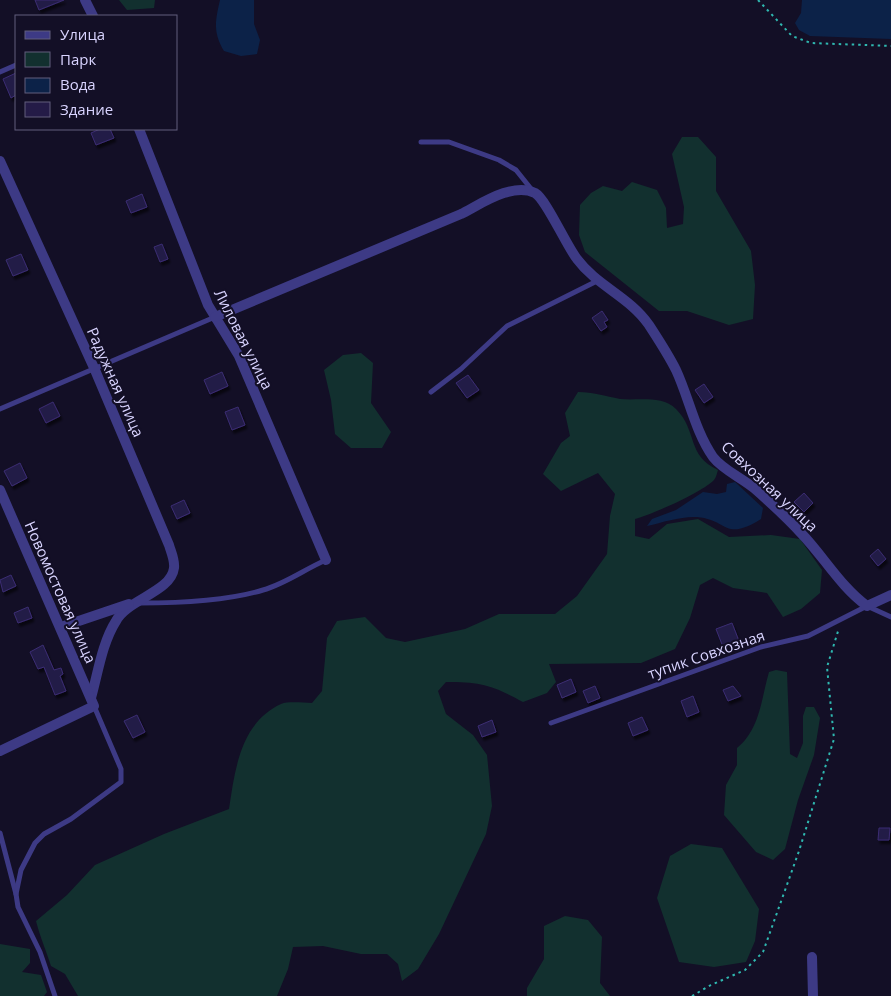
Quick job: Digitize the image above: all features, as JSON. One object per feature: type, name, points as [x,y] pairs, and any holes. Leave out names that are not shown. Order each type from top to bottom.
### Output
[{"type":"street","points":[[85,0],[92,15]]},
{"type":"street","name":"Лиловая улица","points":[[139,130],[208,305],[239,356],[326,560]]},
{"type":"street","name":"Радужная улица","points":[[0,160],[95,370],[169,545],[174,563],[170,578],[159,589],[134,603]]},
{"type":"street","points":[[215,317],[452,218],[501,195],[517,190],[534,192]]},
{"type":"street","name":"Совхозная улица","points":[[534,192],[546,204],[560,235],[577,260],[597,281],[634,307],[647,322],[676,370],[704,443],[715,459],[754,488],[802,533],[854,596],[867,606]]},
{"type":"street","name":"Новомостовая улица","points":[[0,490],[92,702]]},
{"type":"street","points":[[867,606],[891,595]]},
{"type":"street","points":[[61,627],[134,603]]},
{"type":"street","points":[[0,751],[92,702],[109,634],[116,620],[134,603]]},
{"type":"street","points":[[812,957],[813,996]]},
{"type":"lane","points":[[0,72],[15,65]]},
{"type":"lane","points":[[421,142],[449,142],[499,160],[516,170],[534,192]]},
{"type":"lane","points":[[431,392],[461,369],[507,326],[597,281]]},
{"type":"lane","points":[[0,409],[95,370],[215,317]]},
{"type":"lane","points":[[134,603],[183,603],[262,591],[326,560]]},
{"type":"lane","points":[[867,606],[891,617]]},
{"type":"lane","name":"тупик Совхозная","points":[[552,723],[761,646],[808,636],[867,606]]},
{"type":"lane","points":[[16,894],[21,870],[35,843],[44,834],[71,819],[121,782],[122,769],[92,702]]},
{"type":"lane","points":[[0,833],[22,919],[40,952],[54,996]]},
{"type":"path","points":[[758,0],[792,36],[811,43],[891,46]]},
{"type":"path","points":[[692,996],[710,985],[745,970],[763,952],[799,851],[834,739],[827,667],[840,621]]},
{"type":"green space","points":[[119,0],[155,0],[154,8],[127,10]]},
{"type":"green space","points":[[682,137],[698,137],[716,157],[716,191],[751,251],[755,285],[753,319],[729,325],[687,311],[659,311],[585,252],[579,235],[580,205],[591,193],[603,186],[622,191],[632,182],[657,190],[666,208],[667,228],[683,224],[684,207],[672,154]]},
{"type":"green space","points":[[361,353],[373,363],[371,403],[391,432],[382,448],[351,448],[335,434],[331,400],[324,370],[343,355]]},
{"type":"green space","points":[[578,392],[594,393],[620,399],[657,400],[670,405],[683,417],[696,450],[701,457],[718,470],[714,480],[699,491],[653,513],[635,519],[635,536],[649,539],[667,524],[698,519],[729,537],[771,535],[800,539],[822,570],[820,593],[801,609],[783,617],[767,593],[733,588],[713,578],[700,585],[690,618],[675,649],[641,663],[549,664],[556,682],[547,693],[523,702],[494,688],[478,684],[446,682],[438,691],[446,714],[473,735],[487,755],[492,806],[486,834],[439,934],[418,969],[402,981],[398,964],[387,954],[361,954],[323,946],[293,947],[288,969],[277,996],[78,996],[65,974],[51,966],[36,921],[67,895],[95,865],[164,834],[229,809],[237,764],[248,735],[256,723],[267,712],[281,704],[292,702],[312,703],[322,691],[327,638],[337,621],[365,617],[386,638],[405,642],[465,629],[499,614],[555,614],[577,596],[607,554],[610,516],[615,494],[598,473],[561,491],[543,474],[561,443],[570,436],[565,413]]},
{"type":"green space","points":[[776,670],[787,672],[790,754],[797,758],[803,743],[803,716],[806,707],[814,707],[820,718],[814,755],[798,800],[785,849],[773,860],[756,852],[724,815],[726,785],[737,765],[737,748],[751,732],[755,723],[769,672]]},
{"type":"green space","points":[[691,844],[722,848],[759,909],[755,941],[746,962],[714,967],[679,962],[657,898],[670,856]]},
{"type":"green space","points":[[565,916],[588,920],[602,937],[600,983],[610,996],[527,996],[527,988],[544,959],[544,926]]},
{"type":"green space","points":[[0,944],[30,949],[30,963],[22,972],[41,975],[47,992],[44,996],[0,996]]},
{"type":"water","points":[[220,0],[254,0],[254,24],[260,40],[257,54],[241,56],[224,51],[218,38],[216,27]]},
{"type":"water","points":[[802,0],[891,0],[891,39],[810,36],[799,30],[795,23],[801,13]]},
{"type":"water","points":[[735,482],[763,508],[761,519],[749,526],[733,529],[707,519],[685,517],[647,526],[652,519],[676,510],[703,492],[717,494],[726,492],[727,484]]},
{"type":"building","points":[[35,0],[64,0],[39,10]]},
{"type":"building","points":[[15,73],[15,96],[11,98],[3,79]]},
{"type":"building","points":[[98,130],[110,130],[114,138],[96,145],[91,133]]},
{"type":"building","points":[[142,194],[147,207],[131,213],[126,201]]},
{"type":"building","points":[[162,244],[168,259],[160,262],[154,247]]},
{"type":"building","points":[[21,254],[28,270],[13,276],[6,260]]},
{"type":"building","points":[[602,311],[608,320],[604,322],[607,327],[601,331],[592,318]]},
{"type":"building","points":[[222,372],[228,386],[210,394],[204,380]]},
{"type":"building","points":[[468,375],[479,390],[467,398],[456,383]]},
{"type":"building","points":[[704,384],[713,397],[704,403],[695,390]]},
{"type":"building","points":[[53,402],[60,416],[46,423],[39,409]]},
{"type":"building","points":[[238,407],[245,425],[232,430],[225,412]]},
{"type":"building","points":[[20,463],[27,478],[12,486],[4,471]]},
{"type":"building","points":[[804,493],[813,503],[804,512],[794,502]]},
{"type":"building","points":[[184,500],[190,513],[177,519],[171,506]]},
{"type":"building","points":[[878,549],[886,559],[878,566],[870,556]]},
{"type":"building","points":[[11,575],[16,586],[3,592],[0,580]]},
{"type":"building","points":[[28,607],[32,618],[18,623],[14,613]]},
{"type":"building","points":[[732,623],[739,641],[723,647],[716,629]]},
{"type":"building","points":[[43,645],[54,670],[61,668],[63,674],[60,676],[66,691],[55,695],[44,667],[38,669],[30,652]]},
{"type":"building","points":[[571,679],[576,692],[562,698],[557,685]]},
{"type":"building","points":[[595,686],[600,698],[588,703],[583,691]]},
{"type":"building","points":[[733,686],[741,696],[728,701],[723,690]]},
{"type":"building","points":[[693,696],[699,712],[687,717],[681,701]]},
{"type":"building","points":[[137,715],[145,732],[133,738],[124,721]]},
{"type":"building","points":[[642,717],[648,730],[633,736],[628,723]]},
{"type":"building","points":[[492,720],[496,732],[482,737],[478,726]]},
{"type":"building","points":[[879,828],[890,828],[889,840],[878,840]]}]
